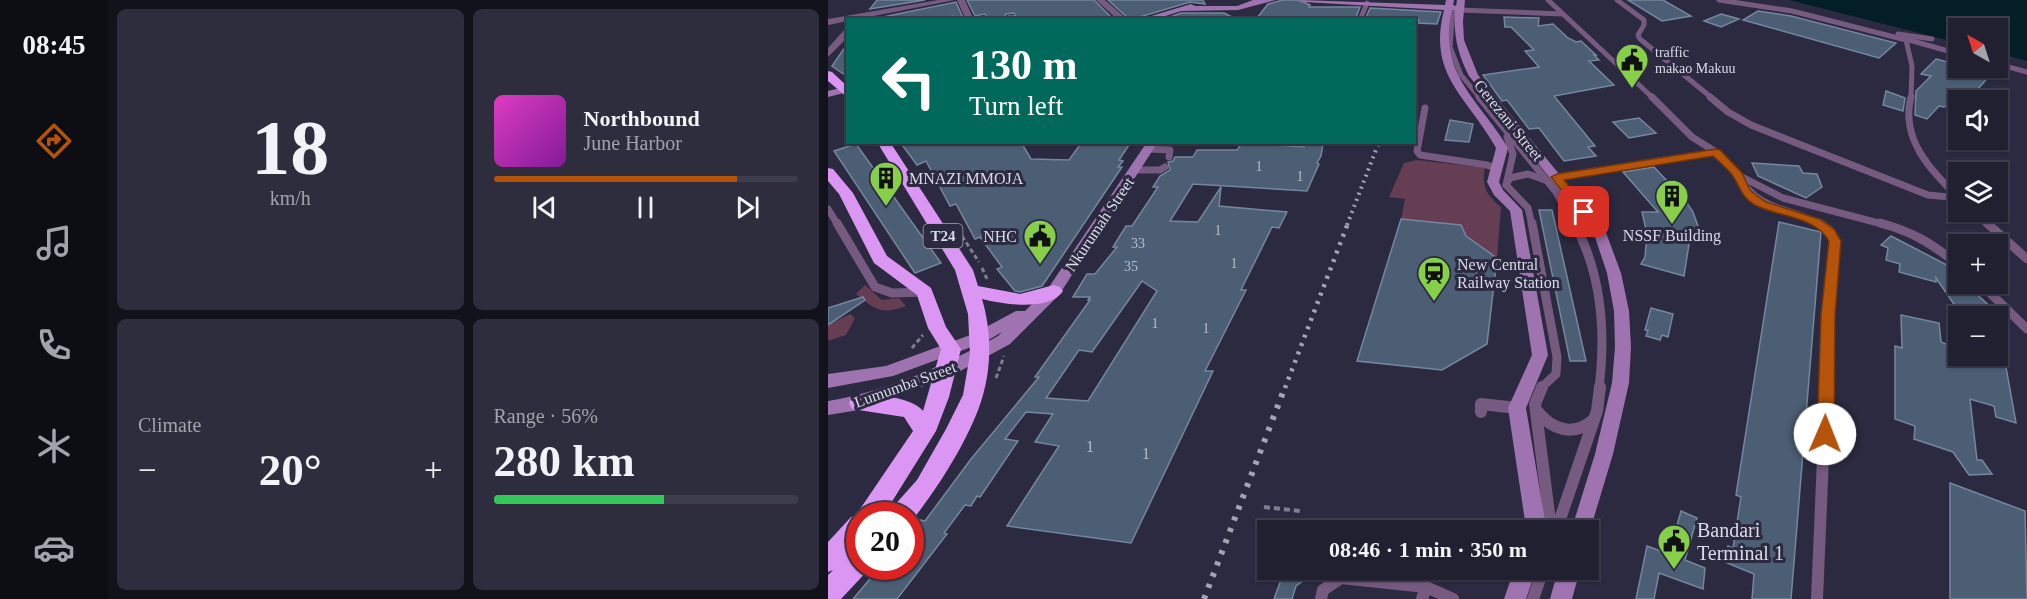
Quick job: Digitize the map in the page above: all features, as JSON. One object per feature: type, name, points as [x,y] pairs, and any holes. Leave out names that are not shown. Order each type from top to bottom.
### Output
[{"type":"highway","points":[[828,74],[845,89]]},
{"type":"highway","name":"T24","points":[[884,144],[964,270],[977,314],[980,346],[973,395],[955,434],[925,487],[913,502]]},
{"type":"highway","points":[[828,172],[846,193],[880,259],[925,292],[937,328],[951,349],[939,398],[925,431],[880,502]]},
{"type":"highway","points":[[969,290],[1005,301],[1048,297]]},
{"type":"highway","points":[[860,403],[896,406],[911,411],[925,431]]},
{"type":"highway","points":[[828,560],[846,540]]},
{"type":"highway","points":[[828,593],[846,576]]},
{"type":"main road","points":[[1225,4],[1235,18],[1244,7],[1254,1],[1272,0]]},
{"type":"main road","points":[[1304,0],[1455,6]]},
{"type":"main road","points":[[1149,18],[1181,9],[1225,4],[1244,7]]},
{"type":"main road","name":"Gerezani Street","points":[[1455,6],[1442,30],[1443,50],[1462,93],[1498,140],[1502,153],[1494,182],[1495,188],[1516,210],[1540,355],[1535,372],[1519,396],[1526,406]]},
{"type":"main road","name":"Gerezani Street","points":[[1455,6],[1460,48],[1474,76],[1553,181],[1600,233],[1611,258],[1620,296],[1623,324],[1622,379],[1616,414],[1584,520]]},
{"type":"main road","points":[[828,92],[845,89]]},
{"type":"main road","name":"Nkurumah Street","points":[[980,346],[1004,340],[1048,297],[1151,146]]},
{"type":"main road","name":"Lumumba Street","points":[[830,384],[887,372],[951,349],[980,346]]},
{"type":"main road","name":"Lumumba Street","points":[[828,408],[860,403],[945,372],[980,346]]},
{"type":"main road","points":[[1526,406],[1534,520]]},
{"type":"main road","points":[[1515,599],[1522,580]]},
{"type":"main road","points":[[1561,599],[1566,580]]},
{"type":"street","points":[[858,18],[951,0]]},
{"type":"street","points":[[961,0],[968,18]]},
{"type":"street","points":[[1100,0],[1122,18]]},
{"type":"street","points":[[858,18],[868,8]]},
{"type":"street","points":[[828,22],[846,20]]},
{"type":"street","points":[[828,54],[846,33]]},
{"type":"lane","points":[[1548,0],[1629,74],[1692,137],[1716,152],[1738,175],[1783,198],[1906,230],[1927,240],[1948,256]]},
{"type":"lane","points":[[1617,0],[1644,20],[1644,25],[1638,35],[1640,39],[1728,112],[1792,143],[1928,195],[1948,197]]},
{"type":"lane","points":[[1719,0],[1742,5],[1777,7],[1948,51]]},
{"type":"lane","points":[[1360,18],[1361,2]]},
{"type":"lane","points":[[1560,520],[1595,418],[1602,383],[1603,356],[1599,289],[1582,240],[1553,181],[1472,90],[1454,60],[1450,33],[1455,6],[1563,14]]},
{"type":"lane","points":[[1802,14],[1850,22],[1867,30],[1932,39]]},
{"type":"lane","points":[[1906,40],[1911,52],[1913,77],[1908,114],[1916,144],[1930,169],[1948,187]]},
{"type":"lane","points":[[2008,67],[2027,72]]},
{"type":"lane","points":[[1425,108],[1417,151],[1420,155],[1487,165],[1497,169]]},
{"type":"lane","points":[[1500,124],[1511,145],[1512,154],[1506,185],[1530,212],[1557,357],[1556,374],[1526,406]]},
{"type":"lane","points":[[1151,146],[1170,150],[1172,152],[1170,157]]},
{"type":"lane","points":[[1506,185],[1510,178],[1522,174],[1553,181],[1716,152]]},
{"type":"lane","points":[[1135,170],[1160,170],[1165,166]]},
{"type":"lane","points":[[1738,175],[1745,191],[1752,198],[1762,204],[1814,222],[1830,232],[1835,241],[1829,291],[1825,454],[1817,599]]},
{"type":"lane","points":[[828,209],[875,287],[881,292],[888,293],[925,292]]},
{"type":"lane","points":[[1985,222],[2027,259]]},
{"type":"lane","points":[[1991,294],[2027,329]]},
{"type":"lane","points":[[1481,412],[1481,404],[1526,406],[1542,419],[1560,429],[1581,429],[1595,418]]},
{"type":"lane","points":[[1526,406],[1550,520]]},
{"type":"lane","points":[[1321,599],[1323,590],[1341,578],[1453,599]]},
{"type":"lane","points":[[1533,599],[1539,580]]},
{"type":"path","points":[[1264,507],[1300,510]]},
{"type":"shaded area","points":[[1417,160],[1485,168],[1486,190],[1501,207],[1497,258],[1466,236],[1401,220],[1405,199],[1389,197],[1404,163]]},
{"type":"shaded area","points":[[865,285],[882,300],[899,298],[906,306],[890,310],[874,307],[856,294]]},
{"type":"shaded area","points":[[850,314],[855,318],[846,335],[828,341],[828,325]]},
{"type":"water","points":[[1789,0],[2027,0],[2027,61],[2008,56],[2008,18],[1948,18],[1948,40]]},
{"type":"building","points":[[877,0],[925,0],[870,9]]},
{"type":"building","points":[[967,0],[1094,0],[1112,18],[1016,18],[1014,13],[1006,14],[1004,18],[987,18],[985,14],[975,16]]},
{"type":"building","points":[[1108,0],[1203,0],[1205,4],[1190,2],[1137,18],[1128,18]]},
{"type":"building","points":[[1283,0],[1298,0],[1310,5],[1309,7],[1360,7],[1356,18],[1257,18],[1268,4]]},
{"type":"building","points":[[1628,0],[1663,0],[1691,16],[1662,21]]},
{"type":"building","points":[[956,2],[963,18],[953,16],[878,18]]},
{"type":"building","points":[[1370,8],[1441,12],[1437,24],[1417,23],[1419,20],[1416,18],[1366,18]]},
{"type":"building","points":[[1758,11],[1791,16],[1896,43],[1879,58],[1743,20]]},
{"type":"building","points":[[1181,13],[1224,13],[1234,18],[1167,18]]},
{"type":"building","points":[[1721,14],[1739,19],[1721,27],[1704,21]]},
{"type":"building","points":[[1504,17],[1539,18],[1538,26],[1553,24],[1568,38],[1576,42],[1581,41],[1596,55],[1594,55],[1599,60],[1589,61],[1614,85],[1554,96],[1595,146],[1588,147],[1596,156],[1564,161],[1539,128],[1529,129],[1507,100],[1502,101],[1483,75],[1539,67],[1525,51],[1534,50],[1511,27],[1505,27]]},
{"type":"building","points":[[846,46],[846,76],[832,66]]},
{"type":"building","points":[[1936,59],[1948,62],[1948,78],[1988,78],[1977,90],[1948,90],[1948,104],[1944,107],[1939,106],[1927,119],[1915,115],[1916,91],[1931,76],[1921,74]]},
{"type":"building","points":[[1886,91],[1905,98],[1903,111],[1883,105]]},
{"type":"building","points":[[1639,118],[1656,133],[1629,138],[1613,122]]},
{"type":"building","points":[[1450,120],[1473,124],[1469,142],[1445,140]]},
{"type":"building","name":"MNAZI MMOJA","points":[[856,144],[941,263],[915,273],[834,151]]},
{"type":"building","points":[[901,144],[1022,144],[1031,159],[1069,160],[1081,144],[1130,144],[1119,160],[1123,161],[1118,167],[1122,167],[1042,286],[1020,292],[1015,291],[997,269],[1002,267],[980,237],[975,239],[956,204],[950,206],[926,161],[917,165]]},
{"type":"building","points":[[1241,144],[1304,147],[1305,144],[1323,144],[1317,163],[1319,164],[1307,191],[1193,184],[1170,221],[1198,222],[1221,187],[1219,206],[1287,212],[1279,228],[1272,227],[1241,290],[1246,290],[1205,371],[1213,371],[1131,543],[1007,526],[1059,446],[1035,442],[1053,414],[1026,412],[1005,439],[1018,441],[980,497],[977,496],[971,506],[965,505],[924,564],[924,521],[971,459],[1039,377],[1035,377],[1090,300],[1088,300],[1090,297],[1073,297],[1087,274],[1095,274],[1117,247],[1113,247],[1126,226],[1132,226],[1158,187],[1153,187],[1160,176],[1170,170],[1168,162],[1173,161],[1175,157],[1193,157],[1197,150],[1237,150]],"holes":[[[1142,281],[1157,291],[1088,401],[1046,398],[1079,350],[1092,352]]]},
{"type":"building","points":[[1752,163],[1799,166],[1803,173],[1817,174],[1822,187],[1806,198],[1758,176]]},
{"type":"building","name":"NSSF Building","points":[[1654,167],[1685,200],[1693,212],[1699,229],[1686,228],[1689,244],[1684,276],[1641,264],[1645,257],[1647,234],[1642,212],[1658,212],[1623,172]]},
{"type":"building","points":[[1539,210],[1552,210],[1586,361],[1570,361]]},
{"type":"building","name":"New Central Railway Station","points":[[1401,219],[1461,225],[1466,236],[1497,258],[1487,344],[1442,370],[1357,361]]},
{"type":"building","points":[[1779,222],[1821,232],[1791,599],[1752,599],[1754,574],[1725,562],[1728,546],[1733,548],[1741,497],[1736,495]]},
{"type":"building","points":[[1891,236],[1945,264],[1948,267],[1948,294],[1977,294],[1989,306],[1955,306],[1936,278],[1936,282],[1899,272],[1900,264],[1886,260],[1888,248],[1881,245]]},
{"type":"building","points":[[863,297],[865,300],[828,325],[828,308]]},
{"type":"building","points":[[1651,308],[1673,314],[1668,337],[1662,335],[1660,340],[1646,336],[1648,330],[1645,330]]},
{"type":"building","points":[[1901,315],[1939,323],[1941,342],[1948,345],[1948,366],[2006,366],[2016,423],[1996,417],[1994,406],[1970,399],[1977,460],[1982,460],[1992,474],[1969,475],[1953,452],[1914,439],[1915,426],[1895,419],[1895,346],[1902,348]]},
{"type":"building","points":[[1950,483],[2025,511],[2027,599],[1950,599]]},
{"type":"building","name":"Bandari Terminal 1","points":[[1681,511],[1697,518],[1685,560],[1705,568],[1703,589],[1659,573],[1654,599],[1636,599],[1647,546],[1669,554]]},
{"type":"building","points":[[869,580],[912,580],[897,599],[853,599]]},
{"type":"building","points":[[1281,580],[1304,580],[1296,586],[1292,599],[1274,599]]},
{"type":"railway","points":[[1416,44],[1418,39]]},
{"type":"railway","points":[[1347,225],[1378,144]]},
{"type":"railway","points":[[1285,388],[1348,223]]},
{"type":"railway","points":[[1204,599],[1285,387]]},
{"type":"place","name":"traffic makao Makuu","points":[[1632,89]]},
{"type":"place","name":"MNAZI MMOJA","points":[[886,207]]},
{"type":"place","name":"NSSF Building","points":[[1672,225]]},
{"type":"place","name":"NHC","points":[[1040,265]]},
{"type":"place","name":"New Central Railway Station","points":[[1434,302]]},
{"type":"place","name":"Bandari Terminal 1","points":[[1674,570]]},
{"type":"route","points":[[1584,212],[1557,177],[1716,152],[1738,175],[1745,191],[1752,198],[1762,204],[1814,222],[1830,232],[1835,241],[1828,315],[1825,434]]}]
